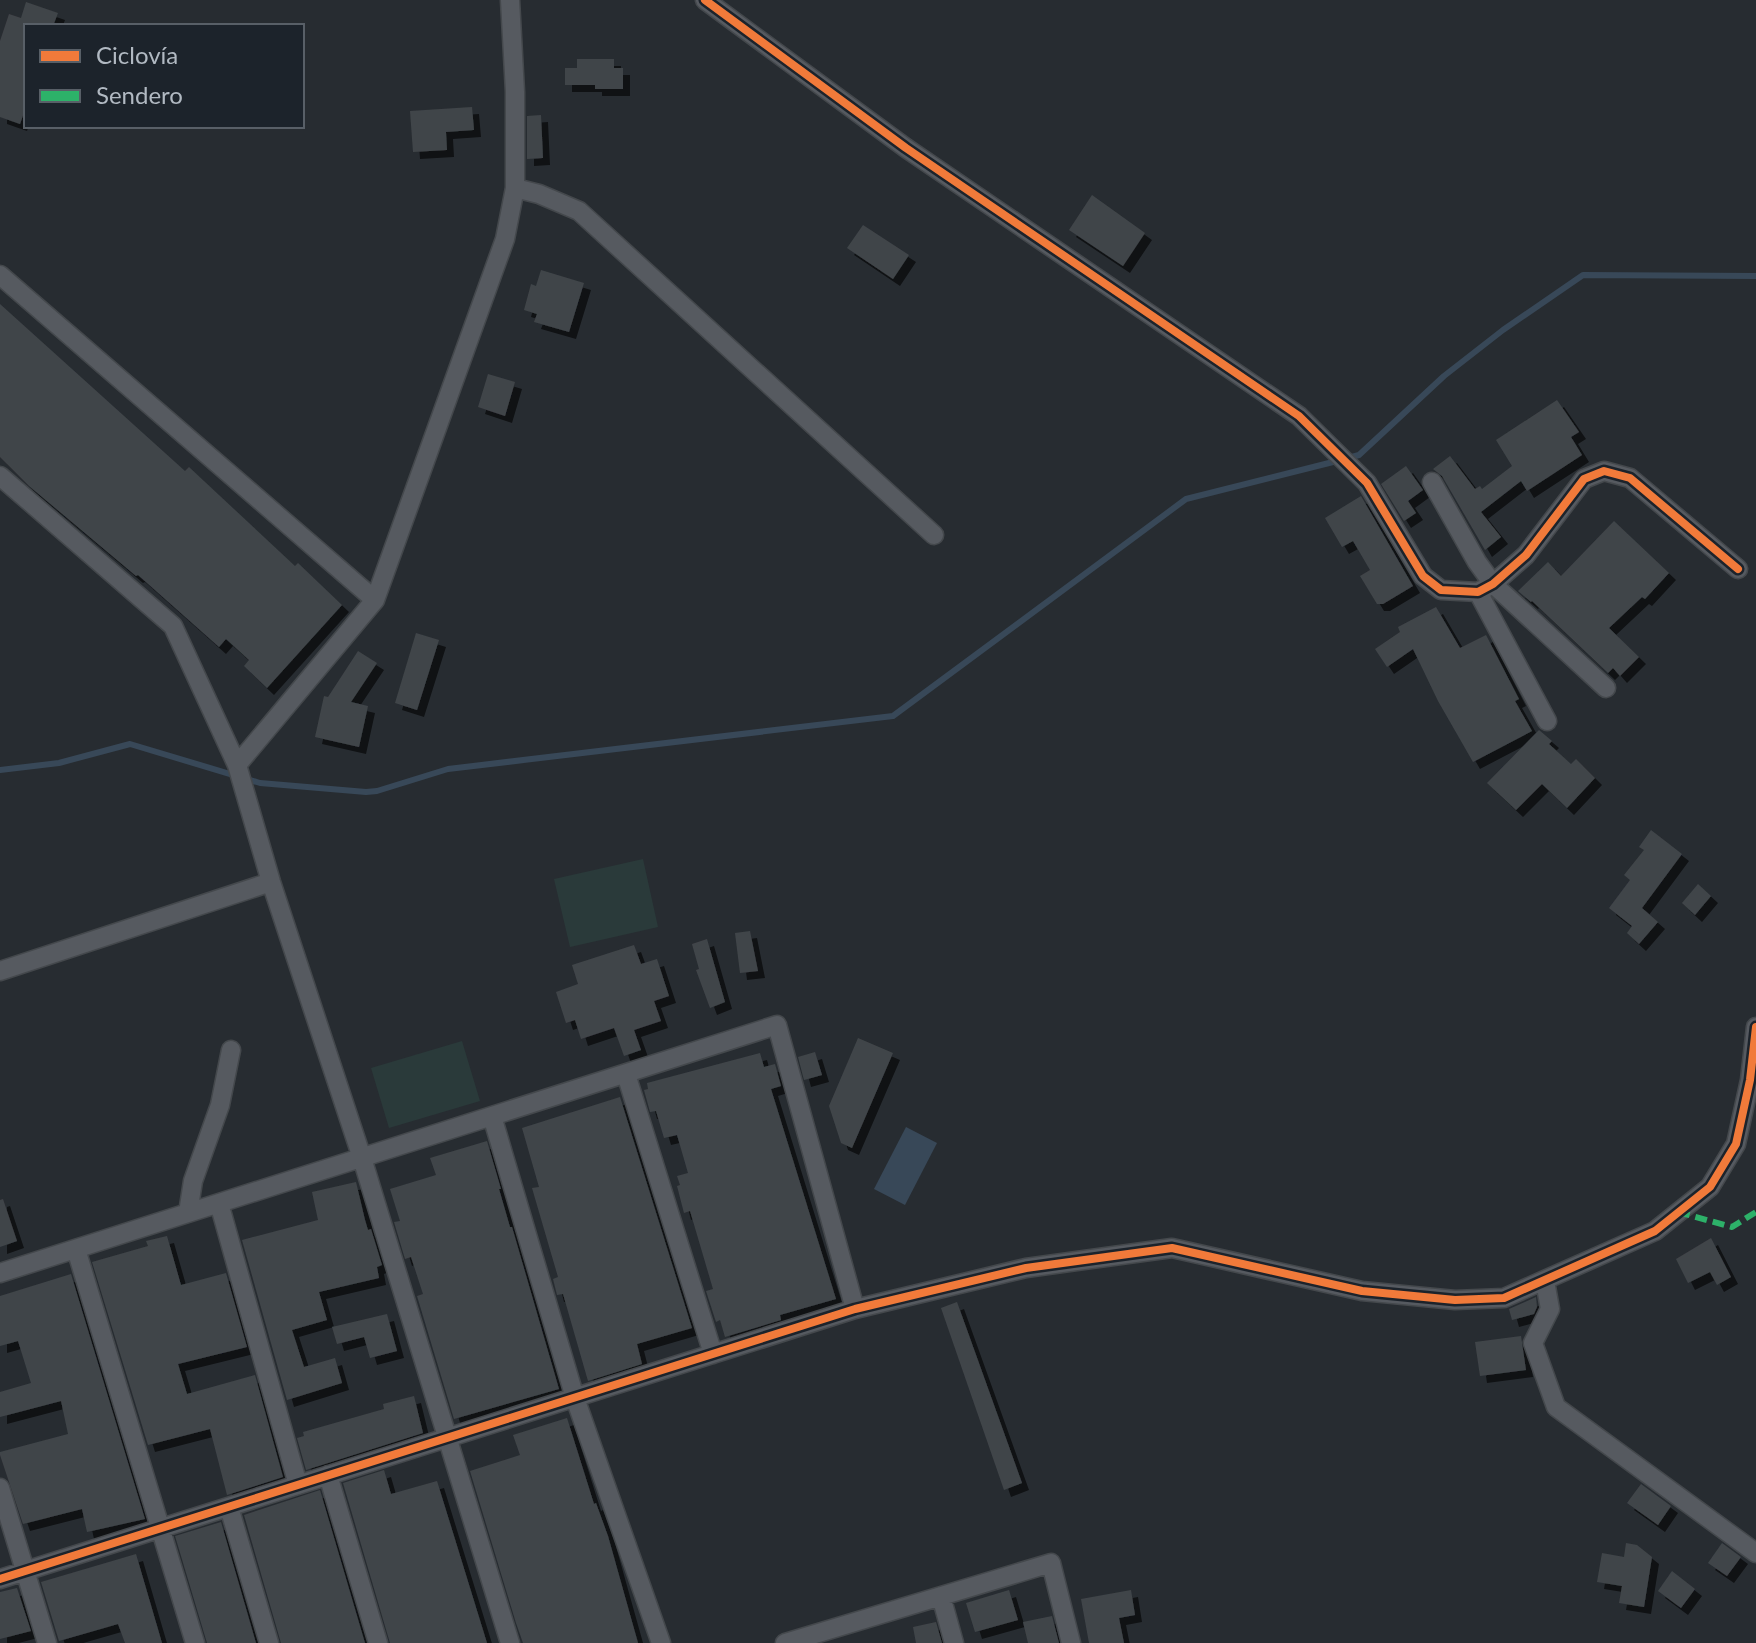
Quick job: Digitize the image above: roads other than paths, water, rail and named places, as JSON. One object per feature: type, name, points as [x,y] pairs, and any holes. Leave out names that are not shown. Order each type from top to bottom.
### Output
[{"type":"street","points":[[237,765],[375,600],[505,239],[515,188],[515,92],[510,0]]},
{"type":"street","points":[[705,0],[906,148],[1299,416],[1367,483],[1423,576],[1441,590],[1486,588],[1526,555],[1584,479],[1604,471],[1630,478],[1738,569]]},
{"type":"street","points":[[515,188],[539,194],[579,211],[934,535]]},
{"type":"street","points":[[0,275],[375,600]]},
{"type":"street","points":[[0,476],[173,626],[237,765],[271,882],[449,1437],[510,1643]]},
{"type":"street","points":[[1432,482],[1477,562],[1547,721]]},
{"type":"street","points":[[1486,588],[1606,688]]},
{"type":"street","points":[[0,971],[271,882]]},
{"type":"street","points":[[0,1273],[777,1025],[855,1309]]},
{"type":"street","points":[[0,1579],[855,1309],[1026,1268],[1172,1248],[1362,1291],[1455,1300],[1504,1298],[1655,1231],[1710,1187],[1736,1144],[1750,1080],[1756,1027]]},
{"type":"street","points":[[188,1213],[193,1181],[220,1105],[231,1050]]},
{"type":"street","points":[[626,1074],[713,1354]]},
{"type":"street","points":[[492,1116],[575,1398],[661,1643]]},
{"type":"street","points":[[219,1203],[298,1485]]},
{"type":"street","points":[[76,1249],[195,1643]]},
{"type":"street","points":[[1545,1281],[1550,1309],[1533,1343],[1556,1407],[1756,1553]]},
{"type":"street","points":[[328,1475],[378,1643]]},
{"type":"street","points":[[0,1488],[47,1643]]},
{"type":"street","points":[[229,1507],[269,1643]]},
{"type":"street","points":[[785,1643],[830,1636],[941,1596],[1051,1563],[1071,1643]]},
{"type":"street","points":[[941,1596],[954,1643]]},
{"type":"water","points":[[906,1127],[937,1143],[905,1205],[874,1189]]},
{"type":"waterway","points":[[1348,458],[1359,455],[1444,376],[1503,330],[1583,275],[1756,276]]},
{"type":"waterway","points":[[0,770],[59,763],[130,744],[260,783],[366,792],[448,769],[893,716],[1186,499],[1337,461]]}]
